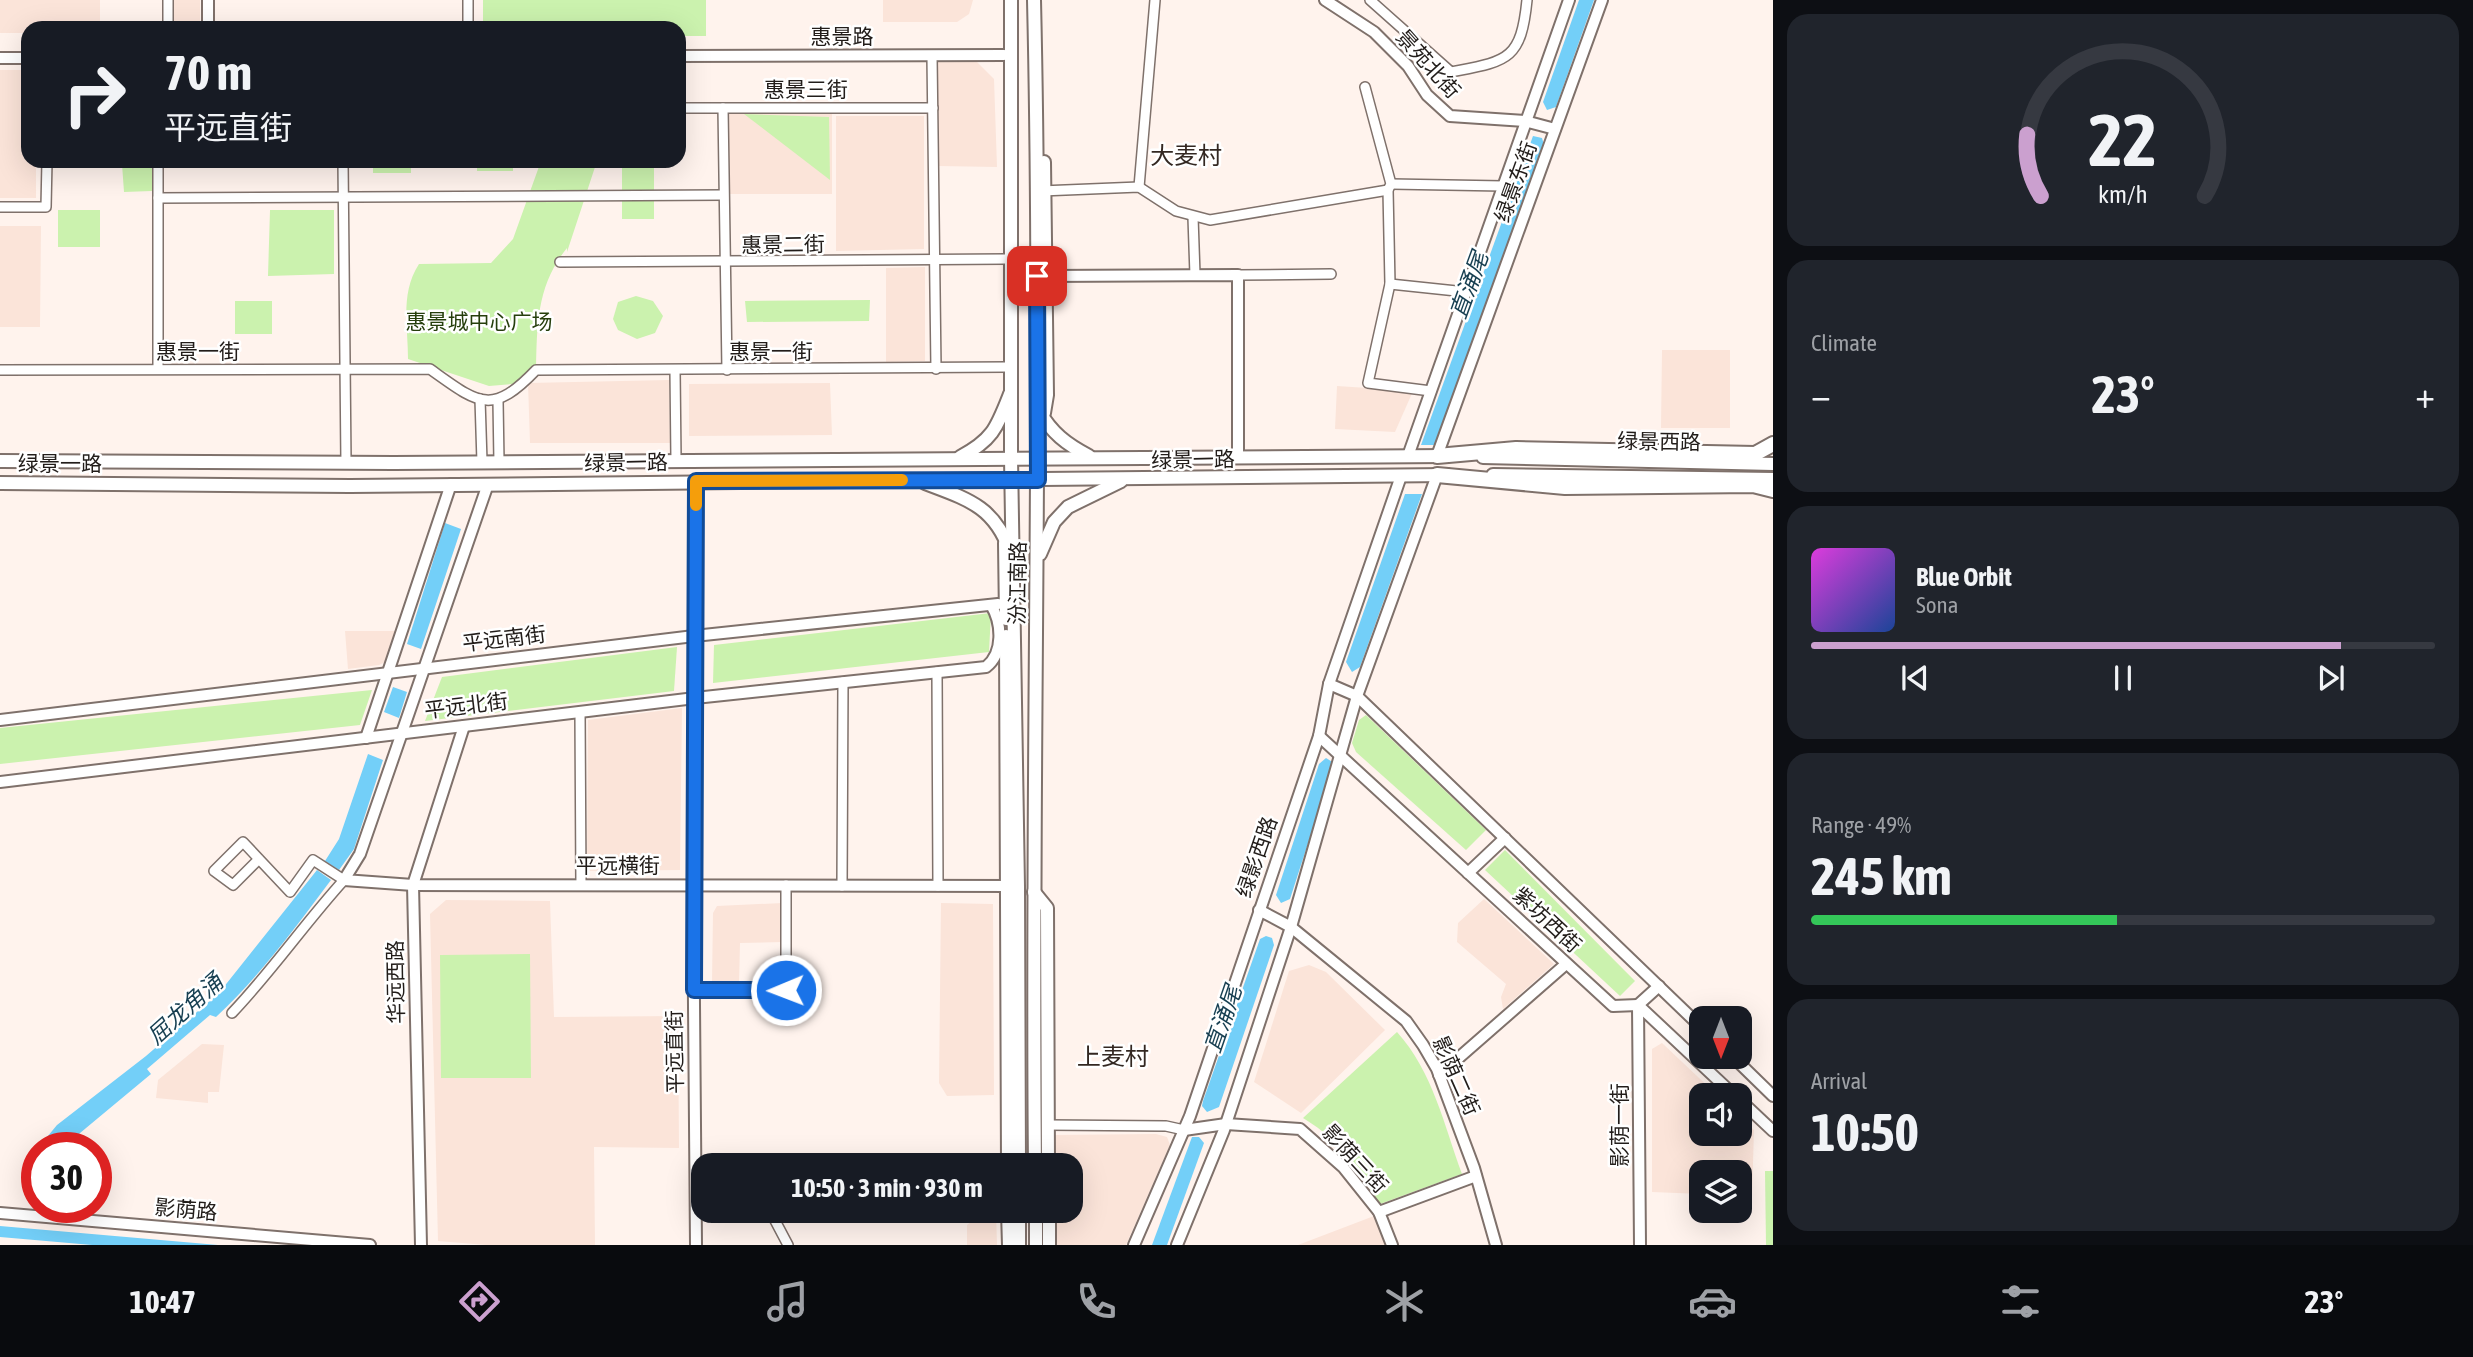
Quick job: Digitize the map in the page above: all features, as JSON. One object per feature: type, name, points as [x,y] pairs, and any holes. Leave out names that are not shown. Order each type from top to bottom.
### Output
[{"type":"highway","points":[[1437,456],[1516,449],[1755,454],[1773,444]]},
{"type":"highway","points":[[1437,475],[1565,487],[1753,485],[1770,487],[1773,490]]},
{"type":"main road","points":[[958,458],[984,444],[996,429],[1014,384],[1004,0]]},
{"type":"main road","points":[[1007,400],[1006,259],[1012,0]]},
{"type":"main road","name":"汾江南路","points":[[1034,0],[1040,191],[1034,892],[1041,935],[1042,1125],[1037,1153]]},
{"type":"main road","points":[[1042,0],[1040,191],[1046,276],[1047,395],[1040,412],[1066,444],[1093,457]]},
{"type":"main road","name":"汾江南路","points":[[1014,384],[1011,458],[1014,560],[1010,603],[1013,1125],[1016,1153]]},
{"type":"main road","name":"绿景一路","points":[[0,461],[346,463],[1238,456],[1544,459]]},
{"type":"main road","name":"绿景西路","points":[[1544,459],[1773,464]]},
{"type":"main road","name":"绿景一路","points":[[0,483],[488,484],[1547,474]]},
{"type":"main road","name":"绿景西路","points":[[1547,474],[1773,479]]},
{"type":"main road","points":[[918,480],[970,500],[999,523],[1014,560]]},
{"type":"main road","points":[[1037,561],[1054,522],[1068,507],[1123,480]]},
{"type":"main road","points":[[1005,536],[1010,603],[1006,621],[1006,665],[1012,886]]},
{"type":"main road","points":[[1010,1153],[1013,1125]]},
{"type":"main road","points":[[1042,1125],[1046,1153]]},
{"type":"main road","points":[[1009,1223],[1009,1245]]},
{"type":"main road","points":[[1018,1223],[1018,1245]]},
{"type":"main road","points":[[1036,1223],[1036,1245]]},
{"type":"main road","points":[[1049,1223],[1049,1245]]},
{"type":"street","points":[[168,0],[168,21]]},
{"type":"street","points":[[208,0],[208,21]]},
{"type":"street","points":[[468,0],[468,21]]},
{"type":"street","points":[[1139,187],[1155,0]]},
{"type":"street","name":"景苑北街","points":[[1325,0],[1374,32],[1408,66],[1427,95],[1450,116],[1525,121],[1555,129]]},
{"type":"street","points":[[1370,0],[1451,72],[1489,64],[1512,54],[1522,35],[1527,0]]},
{"type":"street","name":"绿景东街","points":[[1408,456],[1569,0]]},
{"type":"street","name":"绿景东街","points":[[1437,456],[1602,0]]},
{"type":"street","name":"惠景路","points":[[686,56],[1004,55]]},
{"type":"street","points":[[932,56],[936,369]]},
{"type":"street","points":[[0,58],[21,58]]},
{"type":"street","points":[[1364,87],[1390,187],[1390,284],[1368,383],[1431,391]]},
{"type":"street","name":"惠景三街","points":[[686,108],[933,108]]},
{"type":"street","points":[[723,108],[727,370]]},
{"type":"street","points":[[0,206],[46,206],[47,168]]},
{"type":"street","points":[[158,168],[158,369]]},
{"type":"street","points":[[343,168],[346,463]]},
{"type":"street","points":[[1040,191],[1139,187],[1176,211],[1210,220],[1390,187],[1503,186]]},
{"type":"street","points":[[158,198],[723,195]]},
{"type":"street","points":[[1193,217],[1195,275]]},
{"type":"street","name":"惠景二街","points":[[560,262],[724,263],[1006,259]]},
{"type":"street","points":[[1046,276],[1331,274]]},
{"type":"street","points":[[1238,275],[1238,456]]},
{"type":"street","points":[[1390,284],[1466,292]]},
{"type":"street","name":"惠景一街","points":[[498,401],[516,391],[536,370],[1007,367]]},
{"type":"street","name":"惠景一街","points":[[0,370],[430,369],[456,388],[480,399]]},
{"type":"street","points":[[675,370],[676,460]]},
{"type":"street","points":[[482,462],[480,399],[498,401],[499,462]]},
{"type":"street","points":[[1177,1245],[1226,1124],[1291,927],[1357,695],[1437,475]]},
{"type":"street","name":"绿影西路","points":[[1133,1245],[1184,1130],[1319,736],[1329,684],[1401,476]]},
{"type":"street","name":"平远直街","points":[[696,481],[693,885],[696,1153]]},
{"type":"street","points":[[366,738],[451,484]]},
{"type":"street","points":[[232,1013],[278,963],[314,913],[344,880],[360,854],[488,484]]},
{"type":"street","name":"平远南街","points":[[0,720],[694,636],[1010,603]]},
{"type":"street","points":[[986,667],[992,662],[999,647],[999,622],[991,605]]},
{"type":"street","name":"平远北街","points":[[0,782],[695,698],[1006,665]]},
{"type":"street","points":[[937,672],[938,886]]},
{"type":"street","points":[[842,886],[844,682]]},
{"type":"street","name":"紫坊西街","points":[[1329,684],[1357,695],[1689,1015]]},
{"type":"street","points":[[580,712],[581,885]]},
{"type":"street","name":"华远西路","points":[[421,1245],[413,885],[464,726]]},
{"type":"street","name":"紫坊西街","points":[[1319,736],[1613,1006],[1639,1005]]},
{"type":"street","points":[[1468,873],[1505,838]]},
{"type":"street","points":[[259,859],[233,885],[214,871],[243,842],[259,859],[290,892],[313,860],[344,880]]},
{"type":"street","name":"平远横街","points":[[344,880],[413,885],[1012,886]]},
{"type":"street","points":[[694,990],[786,990],[786,886]]},
{"type":"street","name":"影荫二街","points":[[1259,910],[1291,927],[1406,1021],[1423,1045],[1439,1075],[1476,1176],[1496,1245]]},
{"type":"street","points":[[1439,1075],[1566,964]]},
{"type":"street","points":[[1659,986],[1639,1005],[1721,1083]]},
{"type":"street","name":"影荫一街","points":[[1639,1005],[1640,1245]]},
{"type":"street","points":[[1745,1069],[1773,1096]]},
{"type":"street","points":[[1752,1111],[1773,1131]]},
{"type":"street","name":"影荫三街","points":[[1184,1130],[1226,1124],[1300,1129],[1343,1167],[1379,1213],[1392,1245]]},
{"type":"street","points":[[1042,1125],[1166,1126],[1184,1130]]},
{"type":"street","points":[[1379,1213],[1476,1176]]},
{"type":"street","name":"影荫路","points":[[0,1213],[370,1245]]},
{"type":"street","name":"平远直街","points":[[696,1223],[696,1245]]},
{"type":"street","points":[[776,1223],[788,1245]]},
{"type":"shaded area","points":[[0,0],[100,0],[100,21],[21,21],[21,33],[0,33]]},
{"type":"shaded area","points":[[174,0],[200,0],[200,21],[174,21]]},
{"type":"shaded area","points":[[883,0],[973,0],[969,14],[957,22],[883,22]]},
{"type":"shaded area","points":[[936,62],[977,62],[994,79],[997,167],[938,166]]},
{"type":"shaded area","points":[[0,70],[21,70],[21,168],[36,168],[36,198],[0,198]]},
{"type":"shaded area","points":[[729,111],[832,113],[832,194],[729,194]]},
{"type":"shaded area","points":[[836,116],[924,116],[924,249],[836,251]]},
{"type":"shaded area","points":[[0,226],[41,226],[40,327],[0,327]]},
{"type":"shaded area","points":[[925,267],[925,361],[886,362],[886,268]]},
{"type":"shaded area","points":[[1662,350],[1730,350],[1730,428],[1661,428]]},
{"type":"shaded area","points":[[669,380],[670,443],[530,443],[528,383]]},
{"type":"shaded area","points":[[830,383],[832,435],[689,436],[689,384]]},
{"type":"shaded area","points":[[1337,386],[1413,391],[1395,432],[1335,429]]},
{"type":"shaded area","points":[[345,631],[398,631],[387,661],[379,665],[348,669]]},
{"type":"shaded area","points":[[682,708],[680,870],[587,871],[588,720]]},
{"type":"shaded area","points":[[1484,899],[1554,964],[1503,1009],[1501,997],[1506,984],[1457,942],[1458,923]]},
{"type":"shaded area","points":[[446,900],[550,901],[554,1017],[678,1016],[679,1148],[594,1147],[595,1245],[486,1245],[438,1241],[430,914]]},
{"type":"shaded area","points":[[783,903],[783,942],[740,943],[739,983],[712,983],[713,913],[717,906]]},
{"type":"shaded area","points":[[941,903],[993,904],[994,1095],[947,1096],[939,1083]]},
{"type":"shaded area","points":[[1309,965],[1326,972],[1385,1030],[1301,1113],[1254,1082],[1289,971]]},
{"type":"shaded area","points":[[1662,1043],[1704,1083],[1689,1083],[1689,1146],[1752,1146],[1752,1128],[1754,1130],[1752,1196],[1752,1160],[1689,1160],[1689,1194],[1652,1192],[1652,1049]]},
{"type":"shaded area","points":[[202,1044],[224,1045],[219,1092],[208,1092],[208,1103],[156,1098],[158,1080]]},
{"type":"shaded area","points":[[1156,1134],[1167,1137],[1170,1145],[1126,1245],[1052,1245],[1051,1223],[1083,1223],[1083,1153],[1050,1153],[1052,1135]]},
{"type":"shaded area","points":[[1374,1216],[1387,1245],[1298,1245]]},
{"type":"shaded area","points":[[996,1223],[997,1245],[967,1245],[967,1225]]},
{"type":"green space","points":[[483,0],[706,0],[706,36],[686,36],[686,21],[483,21]]},
{"type":"green space","points":[[744,114],[829,117],[830,180]]},
{"type":"green space","points":[[122,168],[152,168],[152,191],[124,192]]},
{"type":"green space","points":[[373,168],[411,168],[411,173],[373,173]]},
{"type":"green space","points":[[477,168],[513,168],[513,171],[477,171]]},
{"type":"green space","name":"惠景城中心广场","points":[[538,168],[595,168],[567,252],[567,248],[544,290],[538,321],[536,370],[512,384],[489,386],[408,359],[407,298],[409,286],[419,264],[491,263],[513,239]]},
{"type":"green space","points":[[622,168],[654,168],[654,219],[622,219]]},
{"type":"green space","points":[[58,210],[100,210],[100,247],[58,247]]},
{"type":"green space","points":[[270,210],[334,210],[334,274],[268,276]]},
{"type":"green space","points":[[636,296],[653,301],[663,316],[655,333],[637,339],[618,330],[613,319],[618,302]]},
{"type":"green space","points":[[870,300],[869,321],[747,322],[745,301]]},
{"type":"green space","points":[[235,301],[272,301],[272,334],[235,334]]},
{"type":"green space","points":[[991,613],[989,652],[713,683],[714,645]]},
{"type":"green space","points":[[677,647],[674,691],[425,721],[442,677]]},
{"type":"green space","points":[[372,690],[360,725],[0,764],[0,728]]},
{"type":"green space","points":[[1366,715],[1486,830],[1466,850],[1356,752],[1352,743],[1359,720]]},
{"type":"green space","points":[[1505,850],[1635,981],[1620,996],[1485,870]]},
{"type":"green space","points":[[530,954],[531,1078],[441,1078],[440,955]]},
{"type":"green space","points":[[1397,1032],[1420,1064],[1429,1082],[1462,1174],[1380,1204],[1339,1146],[1303,1118]]},
{"type":"green space","points":[[1765,1171],[1773,1171],[1773,1245],[1766,1245]]},
{"type":"water","points":[[1579,0],[1594,0],[1556,107],[1547,110],[1543,102]]},
{"type":"water","points":[[1533,136],[1542,138],[1544,145],[1437,445],[1421,445]]},
{"type":"water","points":[[1405,494],[1422,494],[1360,667],[1352,672],[1346,662]]},
{"type":"water","points":[[445,523],[461,529],[421,649],[407,644]]},
{"type":"water","points":[[393,687],[407,692],[399,718],[384,712]]},
{"type":"water","points":[[368,754],[383,760],[354,849],[339,870],[325,861],[339,839]]},
{"type":"water","points":[[1326,758],[1334,763],[1290,899],[1281,903],[1276,895],[1319,764]]},
{"type":"water","points":[[317,870],[331,880],[276,951],[216,1017],[210,1015],[147,1069],[151,1074],[81,1132],[51,1132],[146,1056],[219,993]]},
{"type":"water","points":[[1266,936],[1272,938],[1274,945],[1219,1107],[1207,1112],[1202,1106],[1203,1101],[1260,939]]},
{"type":"water","points":[[1192,1137],[1199,1137],[1204,1143],[1167,1245],[1152,1245]]},
{"type":"water","points":[[0,1226],[218,1245],[92,1245],[0,1237]]},
{"type":"slow traffic","points":[[696,505],[696,481],[902,480]]},
{"type":"district","name":"大麦村","points":[[1186,156]]},
{"type":"district","name":"上麦村","points":[[1113,1057]]},
{"type":"route","points":[[786,990],[694,990],[696,481],[1038,480],[1037,276]]},
{"type":"water label","name":"直涌尾","points":[[1469,285]]},
{"type":"water label","name":"屈龙角涌","points":[[185,1009]]},
{"type":"water label","name":"直涌尾","points":[[1223,1019]]}]
